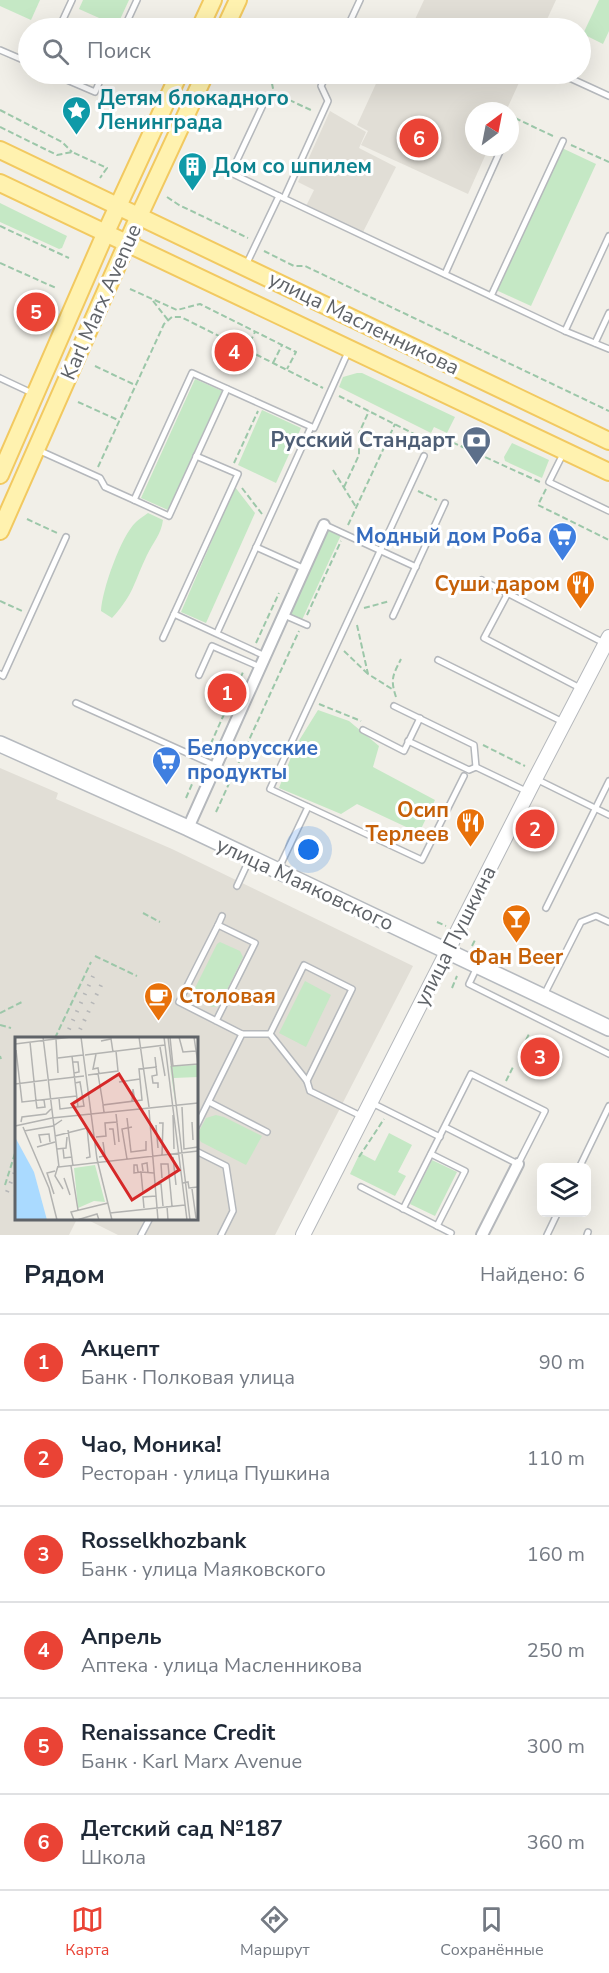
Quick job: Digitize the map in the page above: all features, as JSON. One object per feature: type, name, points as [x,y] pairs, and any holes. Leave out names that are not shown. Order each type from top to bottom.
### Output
[{"type":"main road","points":[[205,18],[213,0]]},
{"type":"main road","points":[[230,18],[238,0]]},
{"type":"main road","name":"Karl Marx Avenue","points":[[0,475],[106,232],[174,84]]},
{"type":"main road","name":"Karl Marx Avenue","points":[[0,531],[139,216],[200,84]]},
{"type":"main road","name":"улица Масленникова","points":[[0,150],[609,441]]},
{"type":"main road","name":"улица Масленникова","points":[[0,183],[609,472]]},
{"type":"main road","name":"улица Маяковского","points":[[0,744],[188,828],[609,1028]]},
{"type":"street","points":[[188,828],[324,525]]},
{"type":"street","name":"улица Пушкина","points":[[307,1234],[362,1117],[607,641]]},
{"type":"street","points":[[482,1235],[518,1164]]},
{"type":"lane","points":[[64,18],[72,0]]},
{"type":"lane","points":[[129,18],[137,0]]},
{"type":"lane","points":[[352,18],[360,0]]},
{"type":"lane","points":[[0,50],[18,58]]},
{"type":"lane","points":[[76,84],[95,92],[99,84]]},
{"type":"lane","points":[[245,266],[328,101],[322,84]]},
{"type":"lane","points":[[583,84],[609,96]]},
{"type":"lane","points":[[262,107],[231,173],[565,331],[609,349]]},
{"type":"lane","points":[[491,296],[563,141]]},
{"type":"lane","points":[[445,274],[498,156]]},
{"type":"lane","points":[[565,331],[609,237]]},
{"type":"lane","points":[[595,343],[609,313]]},
{"type":"lane","points":[[217,633],[311,427],[314,428],[350,348]]},
{"type":"lane","points":[[134,500],[192,373],[311,427]]},
{"type":"lane","points":[[0,378],[36,394]]},
{"type":"lane","points":[[36,449],[100,478],[105,487],[169,516],[227,389]]},
{"type":"lane","points":[[564,450],[549,482],[609,511]]},
{"type":"lane","points":[[163,638],[238,474],[196,456]]},
{"type":"lane","points":[[424,456],[270,789],[422,860],[464,776]]},
{"type":"lane","points":[[393,616],[445,503]]},
{"type":"lane","points":[[324,525],[416,567]]},
{"type":"lane","points":[[0,674],[3,675],[66,537]]},
{"type":"lane","points":[[256,547],[305,569]]},
{"type":"lane","points":[[482,580],[607,641]]},
{"type":"lane","points":[[508,593],[484,638],[582,689]]},
{"type":"lane","points":[[174,614],[265,656]]},
{"type":"lane","points":[[284,615],[305,624]]},
{"type":"lane","points":[[199,675],[212,646],[260,668]]},
{"type":"lane","points":[[438,660],[564,722]]},
{"type":"lane","points":[[76,703],[216,766]]},
{"type":"lane","points":[[394,706],[474,745],[476,767]]},
{"type":"lane","points":[[364,731],[404,751],[420,718]]},
{"type":"lane","points":[[408,741],[469,771],[476,767]]},
{"type":"lane","points":[[476,767],[528,792]]},
{"type":"lane","points":[[535,778],[609,815]]},
{"type":"lane","points":[[546,908],[609,781]]},
{"type":"lane","points":[[278,870],[308,807]]},
{"type":"lane","points":[[237,886],[251,858]]},
{"type":"lane","points":[[222,916],[179,1002],[242,1034],[270,1034]]},
{"type":"lane","points":[[544,997],[581,922],[596,916],[609,922]]},
{"type":"lane","points":[[216,1021],[255,943],[218,925]]},
{"type":"lane","points":[[270,1034],[304,965],[352,989],[307,1081]]},
{"type":"lane","points":[[478,966],[469,984],[609,1054]]},
{"type":"lane","points":[[198,1123],[242,1034]]},
{"type":"lane","points":[[270,1034],[307,1081],[310,1091],[362,1117]]},
{"type":"lane","points":[[404,1209],[471,1074],[545,1111],[518,1164],[445,1127]]},
{"type":"lane","points":[[209,1102],[267,1132]]},
{"type":"lane","points":[[370,1102],[440,1137]]},
{"type":"lane","points":[[581,1163],[609,1106]]},
{"type":"lane","points":[[198,1152],[226,1166],[233,1211],[221,1235]]},
{"type":"lane","points":[[431,1154],[465,1171],[437,1226]]},
{"type":"lane","points":[[362,1187],[451,1233]]},
{"type":"lane","points":[[547,1235],[556,1217]]},
{"type":"lane","points":[[141,1235],[149,1220]]},
{"type":"path","points":[[272,84],[274,93],[321,115]]},
{"type":"path","points":[[0,110],[62,142],[72,152],[107,168],[100,178]]},
{"type":"path","points":[[0,127],[57,155],[72,152]]},
{"type":"path","points":[[167,197],[257,242],[262,250],[294,266],[304,266],[609,411]]},
{"type":"path","points":[[0,226],[69,258]]},
{"type":"path","points":[[0,263],[56,288]]},
{"type":"path","points":[[130,289],[177,310],[200,304],[296,352],[287,370]]},
{"type":"path","points":[[151,299],[168,320]]},
{"type":"path","points":[[98,468],[118,420],[164,324],[172,317],[181,317],[430,442],[443,438],[547,486],[538,505],[609,540]]},
{"type":"path","points":[[246,350],[255,332]]},
{"type":"path","points":[[273,363],[282,345]]},
{"type":"path","points":[[95,366],[135,386]]},
{"type":"path","points":[[78,402],[118,420]]},
{"type":"path","points":[[231,471],[261,404]]},
{"type":"path","points":[[344,487],[359,455],[359,433],[369,411]]},
{"type":"path","points":[[216,812],[305,624],[395,424]]},
{"type":"path","points":[[333,470],[356,507]]},
{"type":"path","points":[[235,479],[268,521]]},
{"type":"path","points":[[426,495],[436,499]]},
{"type":"path","points":[[27,519],[66,537]]},
{"type":"path","points":[[253,650],[283,585]]},
{"type":"path","points":[[368,674],[352,611],[401,598]]},
{"type":"path","points":[[0,601],[31,615]]},
{"type":"path","points":[[337,641],[368,674],[392,689],[396,696],[394,706]]},
{"type":"path","points":[[392,689],[392,677],[401,659]]},
{"type":"path","points":[[186,798],[248,662]]},
{"type":"path","points":[[311,701],[359,719],[366,725],[364,731]]},
{"type":"path","points":[[143,913],[160,922]]},
{"type":"path","points":[[437,922],[446,926]]},
{"type":"path","points":[[471,946],[475,940]]},
{"type":"path","points":[[95,956],[137,976]]},
{"type":"path","points":[[56,1037],[91,962]]},
{"type":"path","points":[[452,988],[457,976]]},
{"type":"path","points":[[0,1012],[22,1002]]},
{"type":"path","points":[[0,1025],[11,1028]]},
{"type":"path","points":[[522,1048],[530,1032]]},
{"type":"path","points":[[502,1089],[513,1067]]},
{"type":"path","points":[[5,1185],[15,1153]]},
{"type":"shaded area","points":[[424,0],[556,0],[548,18],[416,18]]},
{"type":"shaded area","points":[[376,84],[518,84],[510,102],[465,102],[465,156],[485,156],[468,194],[361,145],[368,131],[357,125]]},
{"type":"shaded area","points":[[330,111],[366,132],[359,148],[396,167],[362,234],[305,208],[314,190],[298,182]]},
{"type":"shaded area","points":[[0,768],[58,793],[56,799],[172,849],[413,966],[275,1235],[118,1235],[88,1220],[198,1220],[198,1037],[15,1037],[15,1220],[76,1220],[69,1235],[0,1235]]},
{"type":"green space","points":[[0,0],[40,0],[32,18],[27,18],[0,6]]},
{"type":"green space","points":[[83,0],[129,0],[121,18],[99,18],[79,9]]},
{"type":"green space","points":[[599,0],[609,0],[609,31],[603,44],[591,38],[591,18]]},
{"type":"green space","points":[[562,148],[596,164],[531,306],[496,290]]},
{"type":"green space","points":[[0,203],[67,236],[62,248],[59,249],[0,222]]},
{"type":"green space","points":[[362,373],[455,417],[447,433],[434,427],[431,433],[339,387],[343,377]]},
{"type":"green space","points":[[195,379],[222,391],[168,510],[141,498]]},
{"type":"green space","points":[[262,410],[301,428],[276,483],[238,465]]},
{"type":"green space","points":[[512,443],[549,460],[542,478],[505,461],[504,457]]},
{"type":"green space","points":[[235,487],[255,513],[206,623],[181,612]]},
{"type":"green space","points":[[148,513],[163,520],[160,530],[129,595],[112,618],[101,611],[109,577],[130,529]]},
{"type":"green space","points":[[326,528],[341,535],[302,620],[287,613]]},
{"type":"green space","points":[[318,710],[349,721],[379,746],[373,767],[435,800],[419,833],[357,804],[341,814],[279,788],[295,747]]},
{"type":"green space","points":[[220,942],[240,951],[243,957],[219,1006],[212,1007],[195,999],[193,992]]},
{"type":"green space","points":[[305,981],[331,995],[306,1047],[279,1033]]},
{"type":"green space","points":[[216,1115],[224,1117],[262,1136],[246,1165],[201,1142],[198,1133],[206,1118]]},
{"type":"green space","points":[[389,1133],[412,1145],[398,1172],[406,1176],[395,1196],[350,1174],[360,1153],[375,1161]]},
{"type":"green space","points":[[432,1160],[457,1172],[435,1216],[410,1204]]},
{"type":"railway","points":[[65,1037],[94,974]]},
{"type":"railway","points":[[76,1037],[104,979]]},
{"type":"railway","points":[[7,1192],[15,1172]]},
{"type":"place","name":"Детям блокадного Ленинграда","points":[[77,136]]},
{"type":"place","name":"Детский сад №187","points":[[419,138]]},
{"type":"place","name":"Дом со шпилем","points":[[192,192]]},
{"type":"place","name":"Renaissance Credit","points":[[36,312]]},
{"type":"place","name":"Апрель","points":[[234,352]]},
{"type":"place","name":"Русский Стандарт","points":[[476,466]]},
{"type":"place","name":"Модный дом Роба","points":[[563,562]]},
{"type":"place","name":"Суши даром","points":[[581,610]]},
{"type":"place","name":"Акцепт","points":[[227,693]]},
{"type":"place","name":"Белорусские продукты","points":[[166,786]]},
{"type":"place","name":"Чао, Моника!","points":[[535,829]]},
{"type":"place","name":"Осип Терлеев","points":[[470,848]]},
{"type":"place","name":"Фан Beer","points":[[516,944]]},
{"type":"place","name":"Столовая","points":[[158,1022]]},
{"type":"place","name":"Rosselkhozbank","points":[[540,1057]]}]
